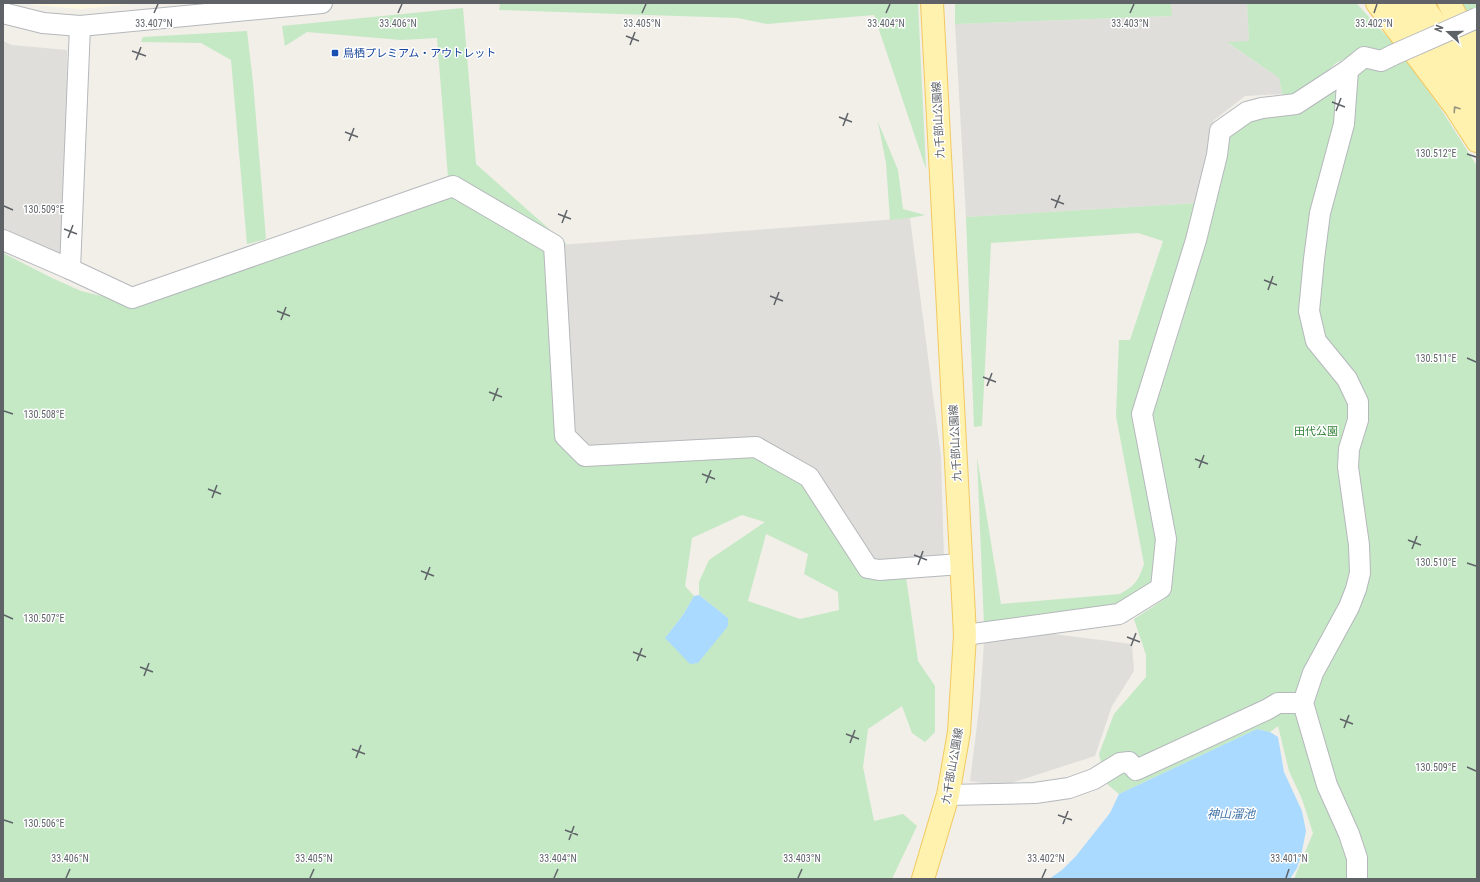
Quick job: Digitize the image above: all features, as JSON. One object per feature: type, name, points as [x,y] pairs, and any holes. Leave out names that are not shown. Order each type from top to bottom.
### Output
[{"type":"main road","name":"九千部山公園線","points":[[924,879],[948,796],[959,732],[965,635],[932,3]]},
{"type":"main road","points":[[1377,3],[1456,108],[1477,142]]},
{"type":"main road","points":[[1399,3],[1460,87],[1477,115]]},
{"type":"main road","points":[[1421,3],[1477,82]]},
{"type":"main road","points":[[1449,3],[1477,55]]},
{"type":"street","points":[[3,13],[43,23],[80,26],[322,3]]},
{"type":"street","points":[[965,635],[1119,614],[1161,588],[1166,539],[1142,414],[1196,240],[1217,155],[1220,131],[1247,112],[1262,108],[1296,104],[1348,70],[1364,57],[1381,61],[1477,18]]},
{"type":"street","points":[[70,269],[80,26]]},
{"type":"street","points":[[1348,70],[1344,124],[1320,213],[1309,311],[1316,341],[1347,379],[1358,402],[1358,420],[1349,449],[1348,467],[1359,545],[1360,573],[1349,607],[1313,673],[1303,703],[1327,785],[1349,834],[1357,858],[1357,879]]},
{"type":"street","points":[[3,240],[132,298],[453,186],[554,245],[565,436],[585,456],[756,447],[810,477],[868,568],[879,570],[961,564]]},
{"type":"street","points":[[948,796],[1035,793],[1069,788],[1094,779],[1120,763],[1129,762],[1136,770],[1278,703],[1303,703]]},
{"type":"shaded area","points":[[28,3],[142,3],[81,9],[34,5]]},
{"type":"shaded area","points":[[1171,3],[1247,3],[1249,42],[1228,43],[1279,78],[1282,94],[1245,96],[1213,121],[1199,203],[966,217],[955,24],[1172,16]]},
{"type":"shaded area","points":[[3,41],[12,45],[67,50],[66,251],[57,257],[3,232]]},
{"type":"shaded area","points":[[910,218],[941,457],[944,560],[873,564],[587,446],[568,430],[560,245]]},
{"type":"shaded area","points":[[1038,632],[1132,644],[1134,671],[1112,706],[1095,756],[1002,786],[970,781],[980,701],[984,642]]},
{"type":"green space","points":[[918,3],[926,169],[874,15],[767,24],[738,18],[499,10],[500,4]]},
{"type":"green space","points":[[955,3],[1171,3],[1172,16],[955,24]]},
{"type":"green space","points":[[1247,3],[1356,3],[1395,45],[1380,53],[1361,51],[1336,63],[1301,95],[1282,94],[1279,78],[1227,42],[1249,41]]},
{"type":"green space","points":[[1459,3],[1477,3],[1477,29]]},
{"type":"green space","points":[[463,8],[476,164],[567,245],[560,245],[448,177],[437,38],[401,40],[307,32],[285,46],[282,26]]},
{"type":"green space","points":[[247,31],[253,82],[266,239],[247,244],[231,60],[201,43],[141,42],[143,37]]},
{"type":"green space","name":"田代公園","points":[[1403,56],[1439,106],[1477,166],[1477,879],[1294,879],[1313,833],[1302,799],[1289,771],[1278,726],[1270,732],[1257,729],[1119,794],[1106,783],[1099,754],[1114,714],[1146,677],[1146,655],[1134,619],[1163,600],[1172,592],[1169,589],[1153,414],[1183,319],[1205,239],[1226,131],[1341,76]]},
{"type":"green space","points":[[878,122],[898,170],[903,209],[925,215],[890,220],[886,163]]},
{"type":"green space","points":[[451,192],[546,246],[558,438],[582,461],[753,452],[806,484],[863,574],[906,577],[918,661],[935,686],[935,732],[925,742],[912,733],[902,706],[868,729],[863,767],[874,821],[903,814],[917,826],[892,879],[3,879],[3,253],[81,291],[134,304]],"holes":[[[742,515],[765,522],[709,560],[699,582],[699,595],[728,618],[665,638],[683,615],[694,596],[685,586],[692,538]],[[766,534],[808,554],[804,574],[838,592],[839,610],[800,619],[748,601]]]},
{"type":"green space","points":[[1199,203],[1135,415],[1160,542],[1154,583],[1119,604],[984,625],[977,457],[1001,604],[1120,594],[1130,588],[1140,575],[1144,564],[1116,416],[1119,340],[1130,340],[1163,241],[1138,233],[991,243],[982,426],[974,427],[966,217]]},
{"type":"water","points":[[699,595],[728,618],[728,626],[698,663],[690,664],[665,638],[683,615],[694,596]]},
{"type":"water","name":"神山溜池","points":[[1257,729],[1270,732],[1278,737],[1284,772],[1302,811],[1306,831],[1297,868],[1290,879],[1049,879],[1062,870],[1076,856],[1110,813],[1119,794]]},
{"type":"place","name":"鳥栖プレミアム・アウトレット","points":[[335,53]]}]
